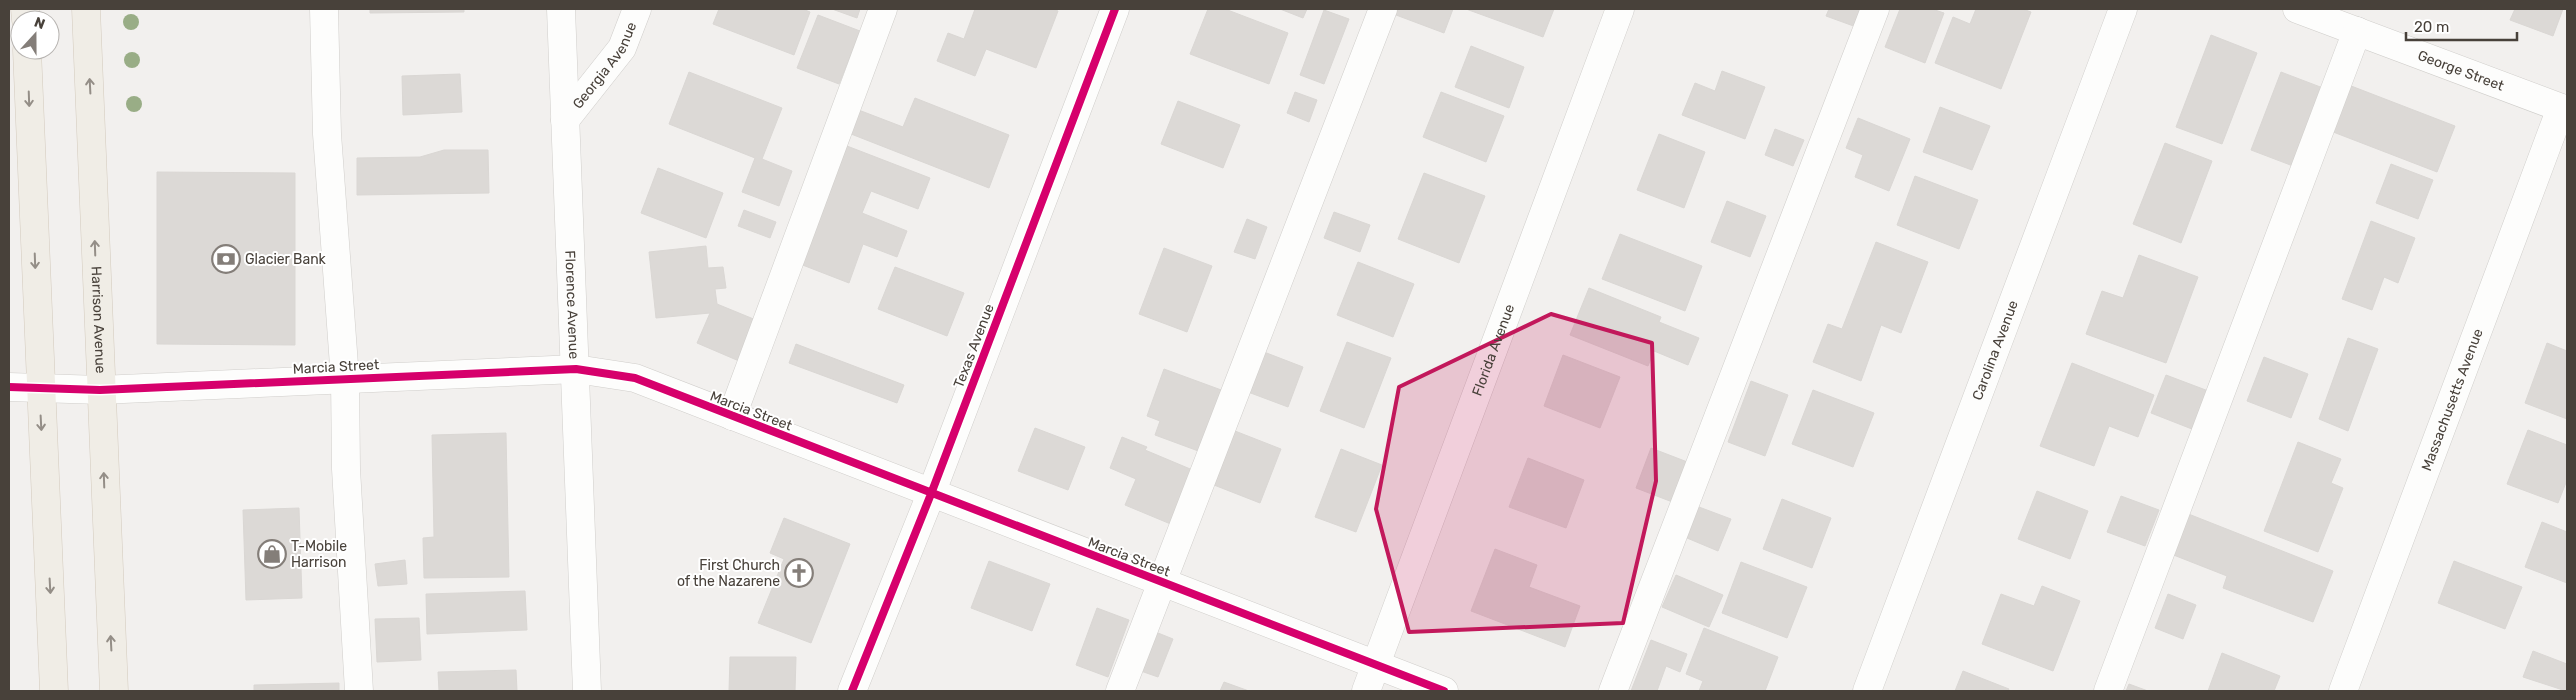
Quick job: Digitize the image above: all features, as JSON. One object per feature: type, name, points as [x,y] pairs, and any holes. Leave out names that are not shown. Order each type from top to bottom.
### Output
[{"type":"main road","name":"Harrison Avenue","points":[[86,9],[100,390],[114,691]]},
{"type":"main road","points":[[27,60],[54,691]]},
{"type":"street","points":[[324,9],[327,134],[346,380],[346,469],[359,691]]},
{"type":"street","name":"Florence Avenue","points":[[561,9],[587,691]]},
{"type":"street","name":"Georgia Avenue","points":[[565,120],[622,48],[638,9]]},
{"type":"street","points":[[732,416],[883,9]]},
{"type":"street","name":"Texas Avenue","points":[[852,691],[931,494],[1115,9]]},
{"type":"street","points":[[1120,691],[1383,9]]},
{"type":"street","name":"Florida Avenue","points":[[1366,691],[1620,9]]},
{"type":"street","points":[[1614,691],[1875,9]]},
{"type":"street","name":"Carolina Avenue","points":[[1867,691],[2123,9]]},
{"type":"street","name":"George Street","points":[[2297,9],[2564,109]]},
{"type":"street","points":[[2108,691],[2357,31]]},
{"type":"street","name":"Massachusetts Avenue","points":[[2343,691],[2564,109]]},
{"type":"street","name":"Marcia Street","points":[[9,387],[100,390],[576,368],[635,378],[1444,691]]},
{"type":"highlighted area","points":[[1551,314],[1652,343],[1656,481],[1623,623],[1409,632],[1376,509],[1399,387]]},
{"type":"building","points":[[370,9],[464,9],[464,12],[370,13]]},
{"type":"building","points":[[719,9],[803,9],[810,12],[794,55],[713,24]]},
{"type":"building","points":[[832,9],[860,9],[857,18]]},
{"type":"building","points":[[975,9],[1053,9],[1058,11],[1036,68],[986,49],[975,76],[937,61],[948,33],[964,39]]},
{"type":"building","points":[[1208,9],[1225,9],[1288,33],[1269,84],[1190,54]]},
{"type":"building","points":[[1280,9],[1307,9],[1303,18]]},
{"type":"building","points":[[1390,9],[1453,9],[1444,33],[1388,12]]},
{"type":"building","points":[[1466,9],[1554,9],[1543,37]]},
{"type":"building","points":[[1829,9],[1867,9],[1859,28],[1826,16]]},
{"type":"building","points":[[1900,9],[1932,9],[1944,13],[1925,63],[1885,47]]},
{"type":"building","points":[[1976,9],[2023,9],[2031,12],[2001,89],[1935,63],[1953,17],[1970,24]]},
{"type":"building","points":[[2515,9],[2563,9],[2553,36],[2510,20]]},
{"type":"building","points":[[1324,10],[1349,19],[1324,84],[1300,75]]},
{"type":"building","points":[[818,15],[860,31],[839,84],[797,68]]},
{"type":"building","points":[[2211,35],[2257,53],[2222,144],[2176,127]]},
{"type":"building","points":[[1471,46],[1524,67],[1509,108],[1455,87]]},
{"type":"building","points":[[1722,71],[1765,87],[1745,139],[1682,115],[1695,83],[1715,91]]},
{"type":"building","points":[[689,72],[782,108],[762,159],[792,171],[779,206],[742,192],[755,158],[669,124]]},
{"type":"building","points":[[2281,72],[2323,88],[2293,166],[2251,150]]},
{"type":"building","points":[[460,74],[462,112],[403,115],[402,76]]},
{"type":"building","points":[[2346,84],[2455,126],[2437,172],[2328,130]]},
{"type":"building","points":[[1295,92],[1317,100],[1309,122],[1287,113]]},
{"type":"building","points":[[1441,92],[1504,116],[1486,162],[1423,137]]},
{"type":"building","points":[[915,98],[1009,135],[989,188],[846,132],[856,109],[903,127]]},
{"type":"building","points":[[1178,101],[1240,125],[1223,168],[1161,144]]},
{"type":"building","points":[[1940,107],[1990,126],[1972,170],[1923,152]]},
{"type":"building","points":[[1858,118],[1910,139],[1889,191],[1855,177],[1863,155],[1846,148]]},
{"type":"building","points":[[1775,129],[1804,140],[1793,166],[1765,155]]},
{"type":"building","points":[[1659,134],[1705,152],[1684,208],[1637,190]]},
{"type":"building","points":[[2165,143],[2212,161],[2181,243],[2133,224]]},
{"type":"building","points":[[847,146],[930,178],[918,209],[871,191],[862,213],[907,231],[897,257],[863,244],[849,283],[800,264]]},
{"type":"building","points":[[444,150],[488,150],[489,193],[357,195],[357,158],[420,157]]},
{"type":"building","points":[[2391,164],[2433,180],[2418,219],[2376,203]]},
{"type":"building","points":[[658,168],[723,193],[706,238],[641,213]]},
{"type":"building","name":"Glacier Bank","points":[[157,172],[295,173],[295,345],[157,344]]},
{"type":"building","points":[[1424,173],[1485,196],[1459,263],[1398,239]]},
{"type":"building","points":[[1915,176],[1978,200],[1959,249],[1897,225]]},
{"type":"building","points":[[1727,201],[1766,216],[1750,257],[1711,242]]},
{"type":"building","points":[[744,210],[776,222],[770,238],[738,226]]},
{"type":"building","points":[[1334,212],[1370,225],[1360,252],[1324,238]]},
{"type":"building","points":[[1247,219],[1267,227],[1255,259],[1234,252]]},
{"type":"building","points":[[2371,221],[2415,238],[2398,283],[2384,277],[2372,310],[2342,299]]},
{"type":"building","points":[[1620,234],[1702,266],[1685,311],[1602,279]]},
{"type":"building","points":[[1876,242],[1928,262],[1901,333],[1881,325],[1861,381],[1813,362],[1828,324],[1842,329]]},
{"type":"building","points":[[706,246],[708,268],[723,267],[726,288],[715,289],[717,304],[756,320],[739,361],[697,343],[710,313],[656,318],[649,252]]},
{"type":"building","points":[[1164,248],[1212,266],[1187,332],[1139,314]]},
{"type":"building","points":[[2139,255],[2198,277],[2166,363],[2086,334],[2102,291],[2123,298]]},
{"type":"building","points":[[1358,262],[1414,284],[1393,337],[1337,315]]},
{"type":"building","points":[[895,267],[964,293],[947,336],[878,309]]},
{"type":"building","points":[[1589,288],[1661,317],[1659,322],[1699,338],[1688,365],[1654,351],[1648,366],[1570,335]]},
{"type":"building","points":[[2348,338],[2378,349],[2348,431],[2319,419]]},
{"type":"building","points":[[1347,342],[1391,358],[1364,428],[1320,411]]},
{"type":"building","points":[[2547,343],[2567,351],[2567,419],[2525,403]]},
{"type":"building","points":[[796,344],[904,385],[897,403],[789,363]]},
{"type":"building","points":[[1264,352],[1303,367],[1288,407],[1248,392]]},
{"type":"building","points":[[1563,355],[1620,377],[1600,428],[1544,406]]},
{"type":"building","points":[[2264,357],[2308,374],[2291,418],[2247,401]]},
{"type":"building","points":[[2072,363],[2154,395],[2138,437],[2109,426],[2094,466],[2040,446]]},
{"type":"building","points":[[1164,369],[1224,391],[1201,452],[1155,435],[1160,421],[1147,416]]},
{"type":"building","points":[[2166,375],[2211,392],[2197,431],[2151,413]]},
{"type":"building","points":[[1751,381],[1788,395],[1765,456],[1728,442]]},
{"type":"building","points":[[1813,390],[1874,413],[1853,467],[1792,444]]},
{"type":"building","points":[[1035,428],[1085,447],[1068,490],[1018,471]]},
{"type":"building","points":[[2528,430],[2567,445],[2567,480],[2558,503],[2507,484]]},
{"type":"building","points":[[1235,431],[1281,449],[1260,503],[1214,485]]},
{"type":"building","points":[[506,433],[509,577],[424,578],[423,538],[434,537],[432,435]]},
{"type":"building","points":[[1122,437],[1147,447],[1145,450],[1195,471],[1173,525],[1125,505],[1136,479],[1110,468]]},
{"type":"building","points":[[2298,442],[2341,459],[2331,483],[2343,488],[2318,552],[2264,531]]},
{"type":"building","points":[[1651,448],[1690,463],[1675,503],[1636,488]]},
{"type":"building","points":[[1341,449],[1382,465],[1356,532],[1315,517]]},
{"type":"building","points":[[1528,458],[1584,480],[1566,528],[1509,507]]},
{"type":"building","points":[[2037,491],[2088,511],[2070,559],[2018,539]]},
{"type":"building","points":[[2121,496],[2159,510],[2145,546],[2107,532]]},
{"type":"building","points":[[1782,499],[1831,518],[1812,568],[1763,549]]},
{"type":"building","points":[[1699,507],[1731,519],[1718,551],[1687,538]]},
{"type":"building","name":"T-Mobile Harrison","points":[[299,508],[302,598],[246,600],[243,510]]},
{"type":"building","points":[[2186,513],[2333,571],[2313,622],[2223,588],[2227,576],[2171,554]]},
{"type":"building","points":[[784,518],[850,544],[811,643],[758,623],[784,559],[770,553]]},
{"type":"building","points":[[2542,522],[2567,532],[2567,583],[2525,567]]},
{"type":"building","points":[[1495,549],[1537,565],[1529,587],[1580,606],[1565,647],[1471,611]]},
{"type":"building","points":[[405,560],[407,584],[378,586],[375,564]]},
{"type":"building","points":[[989,561],[1050,584],[1032,631],[971,608]]},
{"type":"building","points":[[2454,561],[2522,587],[2505,629],[2438,603]]},
{"type":"building","points":[[1741,562],[1807,587],[1787,638],[1722,613]]},
{"type":"building","points":[[1676,575],[1723,595],[1709,627],[1662,607]]},
{"type":"building","points":[[2042,586],[2080,601],[2053,671],[1982,644],[2001,594],[2034,606]]},
{"type":"building","points":[[525,591],[527,630],[427,634],[426,594]]},
{"type":"building","points":[[2168,594],[2196,605],[2183,639],[2155,628]]},
{"type":"building","points":[[1097,608],[1129,620],[1108,677],[1076,665]]},
{"type":"building","points":[[419,618],[421,660],[377,662],[375,619]]},
{"type":"building","points":[[1704,628],[1778,657],[1765,691],[1699,691],[1703,681],[1686,674]]},
{"type":"building","points":[[1153,631],[1173,639],[1158,677],[1138,670]]},
{"type":"building","points":[[1651,640],[1687,654],[1680,672],[1666,666],[1657,691],[1631,691]]},
{"type":"building","points":[[2533,651],[2567,664],[2566,691],[2523,677]]},
{"type":"building","points":[[2222,653],[2280,676],[2274,691],[2208,691]]},
{"type":"building","points":[[730,657],[796,657],[795,691],[729,691]]},
{"type":"building","points":[[516,670],[517,691],[439,691],[438,672]]},
{"type":"building","points":[[1963,671],[2009,689],[2008,691],[1955,691]]},
{"type":"building","points":[[1224,682],[1249,691],[1220,691]]},
{"type":"building","points":[[339,683],[339,691],[254,691],[254,685]]},
{"type":"building","points":[[2129,684],[2148,691],[2126,691]]},
{"type":"cycle path","points":[[852,691],[931,494],[1115,9]]},
{"type":"cycle path","points":[[9,387],[100,390],[576,369],[635,378],[1444,691]]},
{"type":"place","name":"Glacier Bank","points":[[226,259]]},
{"type":"place","name":"T-Mobile Harrison","points":[[272,554]]},
{"type":"place","name":"First Church of the Nazarene","points":[[799,573]]}]
